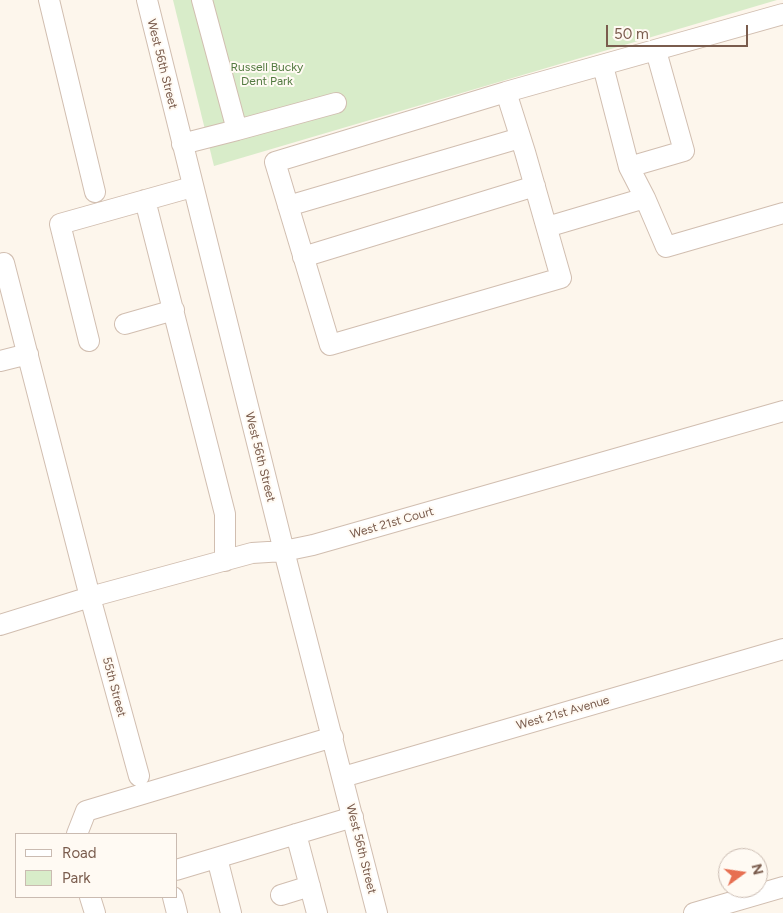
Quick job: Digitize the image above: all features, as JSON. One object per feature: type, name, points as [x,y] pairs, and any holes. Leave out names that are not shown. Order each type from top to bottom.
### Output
[{"type":"street","points":[[49,0],[95,192]]},
{"type":"street","name":"West 56th Street","points":[[147,0],[192,187],[377,913]]},
{"type":"street","points":[[202,0],[237,130]]},
{"type":"street","points":[[506,92],[561,278],[330,346],[274,162],[506,92],[783,14]]},
{"type":"street","points":[[629,166],[684,151],[656,51]]},
{"type":"street","points":[[602,66],[629,166],[666,247],[783,213]]},
{"type":"street","points":[[182,144],[336,103]]},
{"type":"street","points":[[288,206],[520,138]]},
{"type":"street","points":[[303,257],[535,186]]},
{"type":"street","points":[[89,341],[60,224],[192,187]]},
{"type":"street","points":[[547,227],[645,198]]},
{"type":"street","points":[[145,200],[225,514],[225,561]]},
{"type":"street","name":"55th Street","points":[[4,263],[7,302],[28,354],[90,597],[139,776]]},
{"type":"street","points":[[125,324],[174,310]]},
{"type":"street","points":[[0,361],[28,354]]},
{"type":"street","name":"West 21st Court","points":[[0,625],[90,597],[252,553],[284,551],[313,546],[783,411]]},
{"type":"street","name":"West 21st Avenue","points":[[343,777],[783,649]]},
{"type":"street","points":[[77,833],[86,811],[333,738]]},
{"type":"street","points":[[178,869],[353,817]]},
{"type":"street","points":[[296,834],[317,913]]},
{"type":"street","points":[[217,858],[231,913]]},
{"type":"street","points":[[281,894],[310,886]]},
{"type":"street","points":[[694,913],[783,887]]},
{"type":"street","points":[[90,898],[95,913]]},
{"type":"street","points":[[173,898],[177,913]]},
{"type":"green space","name":"Russell Bucky Dent Park","points":[[173,0],[777,0],[214,166]]}]
